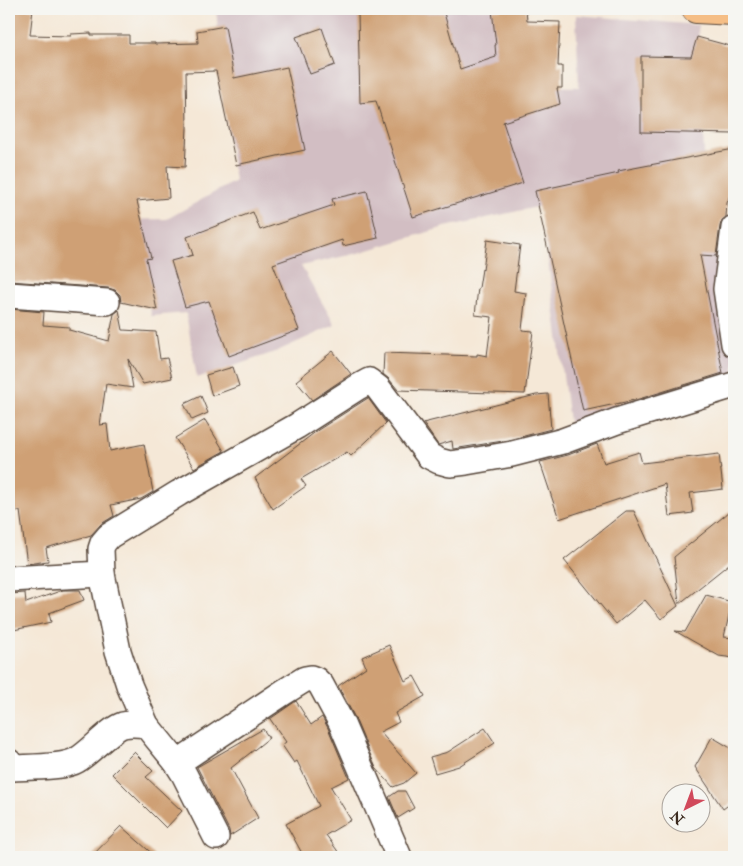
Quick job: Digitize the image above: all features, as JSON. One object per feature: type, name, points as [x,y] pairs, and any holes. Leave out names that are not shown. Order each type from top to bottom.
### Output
[{"type":"highway","points":[[696,9],[734,11]]},
{"type":"street","points":[[734,228],[726,289],[734,344]]},
{"type":"street","points":[[9,295],[107,302]]},
{"type":"street","points":[[216,838],[184,774],[146,725],[129,685],[118,651],[102,574],[101,549],[109,536],[179,493],[297,426],[369,381],[378,388],[429,456],[450,464],[512,454],[564,441],[617,421],[734,385]]},
{"type":"street","points":[[9,579],[102,574]]},
{"type":"street","points":[[177,763],[291,687],[305,679],[311,678],[316,680],[321,685],[341,722],[399,857]]},
{"type":"street","points":[[10,768],[60,765],[76,761],[121,726],[130,724],[146,725]]},
{"type":"shaded area","points":[[216,9],[498,9],[527,86],[579,87],[576,15],[698,25],[704,154],[721,276],[734,348],[734,385],[570,429],[541,206],[445,227],[358,253],[301,266],[335,325],[275,352],[197,378],[186,313],[151,316],[147,267],[120,220],[167,219],[235,181],[227,125]]},
{"type":"building","points":[[9,9],[33,9],[30,35],[71,36],[71,34],[91,33],[91,35],[129,35],[129,43],[198,43],[197,31],[225,26],[234,78],[287,67],[305,150],[236,165],[216,71],[186,72],[187,128],[185,167],[167,166],[169,198],[137,201],[151,258],[146,259],[157,310],[121,302],[120,295],[115,290],[108,288],[9,281]]},
{"type":"building","points":[[526,9],[527,21],[560,22],[558,66],[562,66],[562,88],[557,88],[560,104],[503,122],[523,183],[413,217],[376,101],[360,103],[358,14],[444,13],[460,69],[496,57],[492,10]]},
{"type":"building","points":[[322,28],[335,65],[310,74],[296,37]]},
{"type":"building","points":[[697,37],[734,47],[734,134],[641,132],[641,56],[691,57]]},
{"type":"building","points":[[734,149],[734,184],[727,203],[726,217],[722,220],[720,226],[716,256],[700,255],[723,373],[639,399],[583,411],[535,191],[619,173],[618,171]]},
{"type":"building","points":[[367,191],[378,238],[343,246],[342,240],[273,264],[299,330],[229,356],[209,301],[185,307],[171,261],[193,255],[187,237],[253,212],[260,230],[334,205],[332,199]]},
{"type":"building","points":[[487,240],[520,245],[514,291],[526,293],[522,330],[533,331],[525,394],[398,390],[383,374],[384,353],[477,356],[477,354],[487,356],[492,317],[475,315]]},
{"type":"building","points":[[9,309],[44,312],[43,325],[69,327],[69,330],[109,341],[114,314],[119,310],[123,330],[156,332],[160,359],[167,358],[172,378],[143,384],[128,359],[133,388],[106,384],[100,425],[107,424],[110,451],[144,444],[153,492],[141,499],[111,505],[114,516],[101,524],[91,535],[46,548],[48,561],[27,564],[20,511],[9,512]]},
{"type":"building","points":[[333,351],[351,374],[312,400],[296,381]]},
{"type":"building","points":[[233,367],[239,386],[212,396],[206,375]]},
{"type":"building","points":[[548,394],[551,429],[509,440],[453,449],[452,441],[438,445],[423,423],[536,395]]},
{"type":"building","points":[[201,396],[208,413],[192,420],[184,404]]},
{"type":"building","points":[[368,398],[386,423],[351,456],[347,452],[301,479],[306,486],[273,509],[255,478],[318,430]]},
{"type":"building","points":[[205,420],[224,451],[194,468],[175,438]]},
{"type":"building","points":[[597,444],[604,463],[639,452],[642,463],[719,454],[723,489],[690,493],[693,513],[669,516],[665,484],[559,519],[540,462],[568,455]]},
{"type":"building","points":[[734,508],[734,560],[679,604],[674,557]]},
{"type":"building","points":[[626,511],[634,511],[678,606],[661,619],[645,600],[616,624],[564,560]]},
{"type":"building","points":[[63,590],[80,590],[84,600],[49,613],[51,622],[9,631],[9,594],[25,593],[26,603]]},
{"type":"building","points":[[706,595],[732,602],[724,637],[734,638],[734,658],[719,656],[675,631],[685,632]]},
{"type":"building","points":[[389,645],[405,681],[414,676],[425,696],[395,713],[399,722],[380,732],[416,773],[404,783],[393,787],[376,768],[354,716],[338,686],[366,667],[362,657]]},
{"type":"building","points":[[296,701],[311,725],[322,717],[349,778],[331,787],[351,820],[326,835],[342,857],[304,857],[286,824],[319,806],[297,761],[294,763],[282,745],[286,742],[270,719]]},
{"type":"building","points":[[485,728],[495,743],[459,766],[435,773],[430,757],[448,752]]},
{"type":"building","points":[[263,729],[269,738],[231,768],[258,818],[230,836],[229,830],[197,767]]},
{"type":"building","points":[[712,737],[734,750],[734,801],[723,809],[710,790],[710,784],[706,784],[695,767]]},
{"type":"building","points":[[134,752],[153,771],[146,777],[182,811],[166,828],[112,774]]},
{"type":"building","points":[[398,791],[405,791],[414,808],[398,818],[389,797]]},
{"type":"building","points":[[121,826],[156,857],[91,857]]}]
